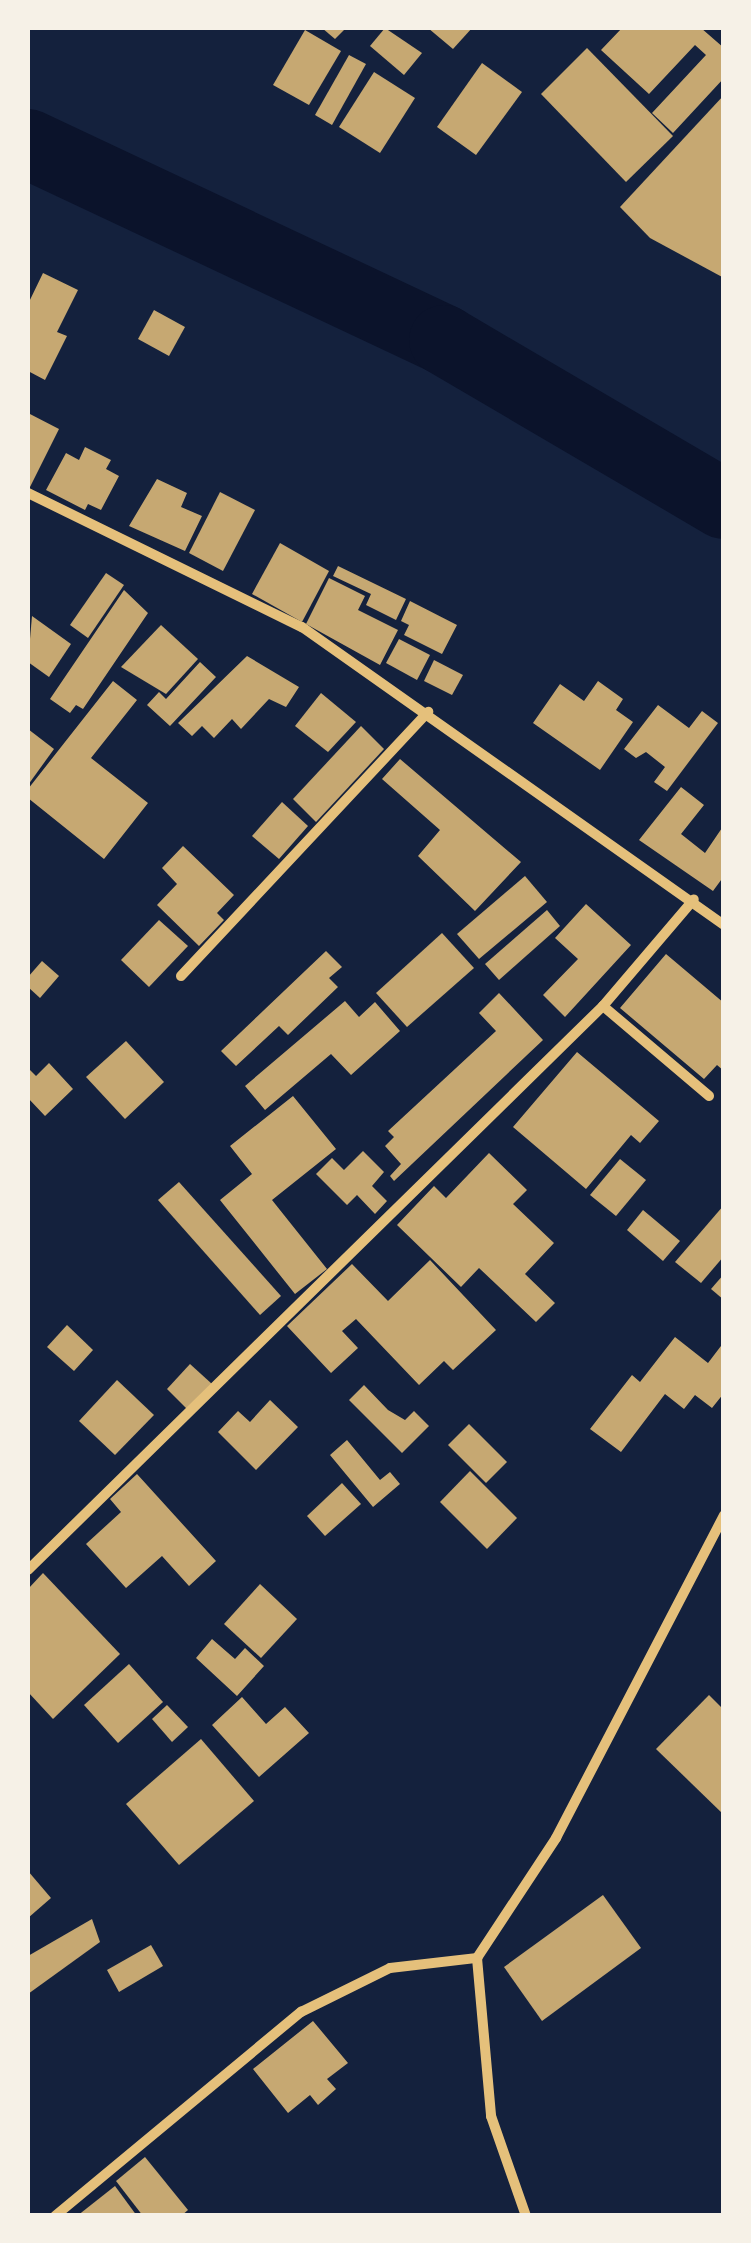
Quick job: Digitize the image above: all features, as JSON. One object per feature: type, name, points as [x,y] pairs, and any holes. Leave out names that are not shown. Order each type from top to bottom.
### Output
[{"type":"street","points":[[28,493],[302,627],[694,899],[724,924]]},
{"type":"street","points":[[181,976],[428,712]]},
{"type":"street","points":[[28,1570],[603,1006],[694,899]]},
{"type":"street","points":[[603,1006],[709,1096]]},
{"type":"street","points":[[526,2216],[491,2116],[477,1958],[556,1838],[724,1516]]},
{"type":"street","points":[[55,2216],[302,2012],[390,1968],[477,1958]]},
{"type":"building","points":[[322,28],[346,28],[335,39]]},
{"type":"building","points":[[385,28],[422,53],[404,75],[370,46]]},
{"type":"building","points":[[428,28],[472,28],[453,49]]},
{"type":"building","points":[[622,28],[701,28],[724,48],[724,78],[673,133],[652,113],[706,55],[695,45],[649,94],[601,50]]},
{"type":"building","points":[[305,30],[341,51],[309,105],[273,85]]},
{"type":"building","points":[[587,48],[673,136],[626,182],[541,94]]},
{"type":"building","points":[[349,55],[366,64],[332,125],[315,115]]},
{"type":"building","points":[[482,63],[522,92],[476,155],[437,127]]},
{"type":"building","points":[[374,72],[415,98],[380,153],[339,127]]},
{"type":"building","points":[[724,95],[724,278],[650,238],[620,207]]},
{"type":"building","points":[[43,273],[78,290],[57,332],[67,336],[45,380],[28,371],[28,304]]},
{"type":"building","points":[[154,310],[185,327],[169,356],[138,339]]},
{"type":"building","points":[[28,413],[59,429],[28,491]]},
{"type":"building","points":[[85,447],[111,460],[106,469],[119,476],[101,510],[88,504],[85,510],[46,490],[66,453],[79,460]]},
{"type":"building","points":[[157,479],[187,493],[181,507],[202,516],[185,551],[129,526]]},
{"type":"building","points":[[220,492],[255,510],[223,571],[189,553]]},
{"type":"building","points":[[280,543],[329,571],[302,622],[252,594]]},
{"type":"building","points":[[338,566],[406,599],[396,620],[366,605],[371,594],[333,576]]},
{"type":"building","points":[[106,573],[124,585],[88,638],[70,625]]},
{"type":"building","points":[[329,578],[365,596],[358,610],[398,630],[380,665],[306,624]]},
{"type":"building","points":[[124,590],[148,613],[83,709],[76,705],[70,713],[50,699]]},
{"type":"building","points":[[410,601],[457,625],[442,654],[404,635],[409,625],[401,621]]},
{"type":"building","points":[[32,616],[71,644],[49,677],[28,662]]},
{"type":"building","points":[[161,625],[198,659],[166,694],[121,667]]},
{"type":"building","points":[[399,639],[430,655],[417,680],[386,663]]},
{"type":"building","points":[[247,656],[299,687],[286,707],[269,699],[241,729],[232,719],[214,738],[202,726],[192,736],[178,723]]},
{"type":"building","points":[[434,660],[463,675],[452,695],[424,681]]},
{"type":"building","points":[[200,662],[216,677],[170,726],[147,705],[159,692],[166,699]]},
{"type":"building","points":[[113,681],[137,700],[91,758],[148,803],[104,859],[28,798],[28,789]]},
{"type":"building","points":[[598,681],[623,699],[616,710],[633,722],[600,770],[533,723],[560,684],[584,701]]},
{"type":"building","points":[[321,693],[356,722],[328,752],[295,726]]},
{"type":"building","points":[[658,705],[689,728],[702,711],[718,723],[667,791],[654,782],[665,767],[646,752],[636,758],[624,749]]},
{"type":"building","points":[[361,726],[384,749],[316,822],[293,799]]},
{"type":"building","points":[[28,729],[54,749],[28,785]]},
{"type":"building","points":[[400,759],[521,862],[475,911],[418,856],[440,830],[382,779]]},
{"type":"building","points":[[681,787],[704,805],[681,834],[705,853],[724,825],[724,876],[713,891],[639,840]]},
{"type":"building","points":[[282,802],[308,826],[279,859],[252,836]]},
{"type":"building","points":[[183,846],[234,895],[217,913],[224,920],[199,946],[157,905],[177,884],[162,868]]},
{"type":"building","points":[[525,876],[547,902],[479,959],[457,934]]},
{"type":"building","points":[[586,904],[631,945],[565,1017],[543,995],[578,959],[555,938]]},
{"type":"building","points":[[547,910],[560,926],[499,980],[485,964]]},
{"type":"building","points":[[159,920],[188,946],[149,987],[121,960]]},
{"type":"building","points":[[442,933],[474,968],[407,1027],[376,993]]},
{"type":"building","points":[[326,951],[342,967],[329,978],[338,987],[288,1035],[279,1026],[236,1066],[221,1051]]},
{"type":"building","points":[[666,954],[724,1003],[724,1071],[717,1065],[704,1079],[620,1008]]},
{"type":"building","points":[[42,961],[59,976],[40,998],[28,987],[28,977]]},
{"type":"building","points":[[499,993],[543,1040],[394,1181],[390,1176],[401,1164],[385,1146],[394,1137],[388,1131],[496,1031],[479,1013]]},
{"type":"building","points":[[345,1001],[359,1017],[375,1002],[400,1031],[351,1075],[331,1054],[265,1110],[245,1086]]},
{"type":"building","points":[[126,1041],[164,1082],[125,1119],[86,1077]]},
{"type":"building","points":[[577,1052],[659,1121],[640,1143],[631,1135],[586,1189],[513,1127]]},
{"type":"building","points":[[49,1063],[73,1089],[45,1116],[28,1098],[28,1068],[36,1076]]},
{"type":"building","points":[[293,1096],[336,1149],[272,1200],[327,1269],[295,1294],[220,1200],[252,1174],[230,1146]]},
{"type":"building","points":[[363,1151],[384,1172],[372,1186],[387,1201],[375,1214],[357,1195],[347,1205],[316,1174],[332,1158],[344,1170]]},
{"type":"building","points":[[489,1153],[527,1190],[513,1204],[554,1243],[525,1274],[555,1303],[536,1322],[479,1268],[461,1287],[397,1225],[434,1186],[446,1198]]},
{"type":"building","points":[[620,1159],[646,1180],[616,1216],[590,1195]]},
{"type":"building","points":[[179,1182],[281,1296],[260,1315],[158,1200]]},
{"type":"building","points":[[724,1205],[724,1256],[701,1283],[675,1262]]},
{"type":"building","points":[[643,1210],[680,1241],[663,1261],[627,1230]]},
{"type":"building","points":[[430,1260],[496,1330],[453,1370],[444,1361],[419,1385],[356,1319],[342,1331],[358,1348],[331,1373],[287,1326],[352,1264],[388,1301]]},
{"type":"building","points":[[724,1274],[724,1300],[711,1289]]},
{"type":"building","points":[[67,1325],[93,1350],[74,1371],[47,1347]]},
{"type":"building","points":[[675,1337],[708,1363],[724,1342],[724,1393],[712,1408],[695,1395],[684,1409],[665,1394],[621,1452],[590,1429],[632,1375],[640,1382]]},
{"type":"building","points":[[190,1364],[212,1384],[188,1410],[167,1389]]},
{"type":"building","points":[[117,1380],[154,1415],[115,1455],[79,1421]]},
{"type":"building","points":[[364,1385],[388,1410],[405,1420],[414,1411],[429,1426],[402,1453],[349,1400]]},
{"type":"building","points":[[270,1400],[298,1427],[256,1470],[218,1432],[238,1411],[250,1422]]},
{"type":"building","points":[[469,1424],[507,1462],[486,1483],[448,1445]]},
{"type":"building","points":[[347,1440],[380,1480],[390,1472],[400,1484],[373,1507],[330,1455]]},
{"type":"building","points":[[470,1471],[517,1518],[487,1549],[440,1502]]},
{"type":"building","points":[[137,1474],[216,1561],[189,1586],[162,1556],[126,1588],[86,1544],[121,1512],[110,1499]]},
{"type":"building","points":[[342,1483],[361,1504],[325,1536],[307,1516]]},
{"type":"building","points":[[43,1573],[120,1654],[53,1719],[28,1692],[28,1589]]},
{"type":"building","points":[[260,1584],[297,1619],[261,1658],[224,1624]]},
{"type":"building","points":[[212,1639],[235,1659],[245,1648],[264,1666],[237,1696],[196,1658]]},
{"type":"building","points":[[129,1664],[163,1702],[118,1743],[84,1705]]},
{"type":"building","points":[[709,1695],[724,1710],[724,1815],[656,1749]]},
{"type":"building","points":[[242,1697],[266,1724],[285,1707],[309,1733],[259,1777],[212,1725]]},
{"type":"building","points":[[167,1705],[188,1727],[172,1742],[152,1719]]},
{"type":"building","points":[[201,1739],[254,1801],[179,1865],[126,1804]]},
{"type":"building","points":[[28,1871],[51,1898],[28,1918]]},
{"type":"building","points":[[603,1895],[641,1948],[542,2021],[504,1967]]},
{"type":"building","points":[[92,1919],[100,1942],[28,1994],[28,1956]]},
{"type":"building","points":[[151,1945],[163,1966],[119,1992],[107,1970]]},
{"type":"building","points":[[313,2021],[348,2063],[327,2079],[336,2089],[318,2105],[310,2095],[288,2113],[253,2069]]},
{"type":"building","points":[[145,2157],[188,2210],[181,2216],[143,2216],[116,2181]]},
{"type":"building","points":[[115,2186],[137,2216],[77,2216]]},
{"type":"waterway","points":[[28,144],[444,340],[724,504]]}]
